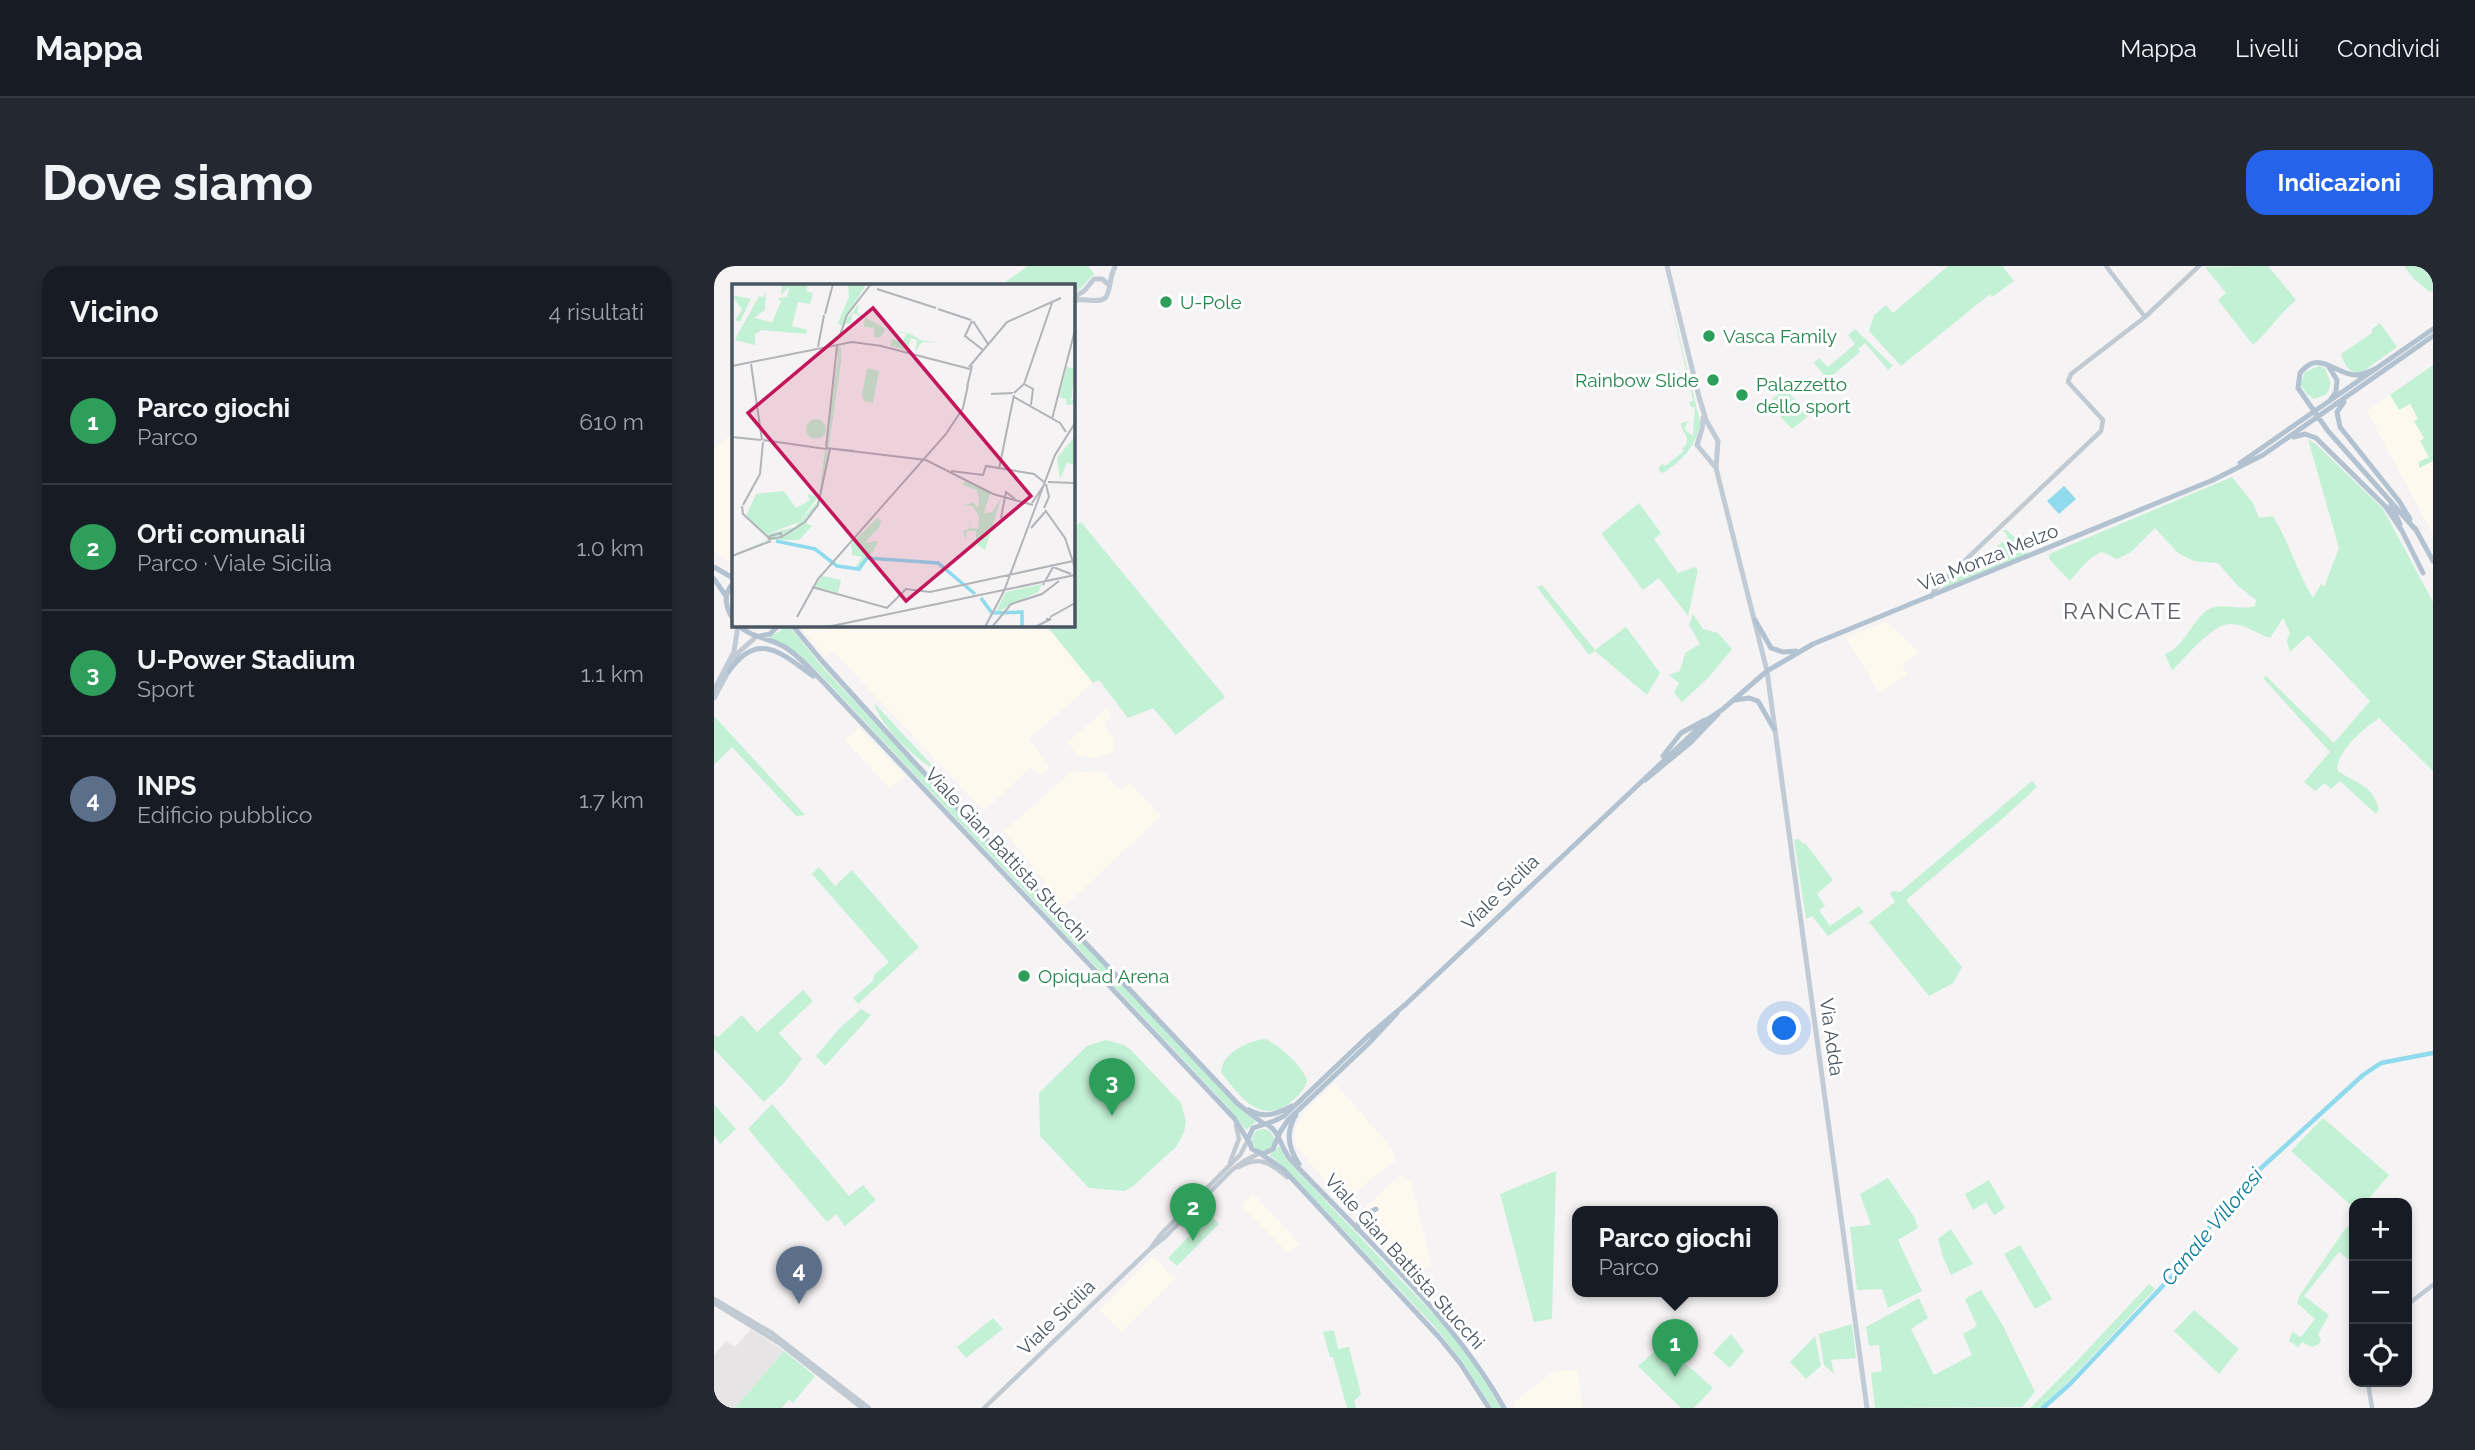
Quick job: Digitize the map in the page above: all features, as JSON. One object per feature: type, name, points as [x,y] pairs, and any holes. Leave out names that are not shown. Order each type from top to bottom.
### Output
[{"type":"main road","points":[[1074,299],[1091,280],[1100,278],[1116,266]]},
{"type":"main road","points":[[1074,300],[1105,299],[1109,293],[1110,276],[1116,266]]},
{"type":"main road","points":[[1667,266],[1704,422],[1696,445],[1716,468]]},
{"type":"main road","points":[[1100,278],[1109,286]]},
{"type":"main road","points":[[1087,287],[1091,299]]},
{"type":"main road","points":[[2223,475],[2433,329]]},
{"type":"main road","points":[[2260,456],[2433,336]]},
{"type":"main road","points":[[2377,368],[2353,375],[2324,363],[2310,364],[2300,373],[2300,391],[2349,455],[2415,529]]},
{"type":"main road","points":[[2323,407],[2334,395],[2337,382],[2335,373],[2324,363]]},
{"type":"main road","points":[[2356,390],[2339,407],[2338,423],[2399,501],[2433,561]]},
{"type":"main road","points":[[1700,400],[1718,441],[1716,468]]},
{"type":"main road","points":[[1699,436],[1713,434]]},
{"type":"main road","points":[[2223,475],[2299,435],[2314,436],[2384,504],[2402,531],[2423,573]]},
{"type":"main road","points":[[1703,454],[1716,451]]},
{"type":"main road","name":"Via Adda","points":[[1716,468],[1766,671],[1867,1408]]},
{"type":"main road","name":"Via Monza Melzo","points":[[1766,671],[1799,650],[2181,495],[2223,475]]},
{"type":"main road","points":[[2382,491],[2397,515],[2402,531]]},
{"type":"main road","points":[[714,567],[732,577]]},
{"type":"main road","points":[[714,579],[726,596]]},
{"type":"main road","points":[[732,585],[726,596],[726,606],[732,617]]},
{"type":"main road","points":[[1755,620],[1772,648],[1780,652],[1799,650]]},
{"type":"main road","points":[[714,690],[734,652],[738,626]]},
{"type":"main road","name":"Viale Gian Battista Stucchi","points":[[739,626],[745,632],[792,651],[825,684],[1229,1112],[1241,1126],[1253,1150],[1279,1166],[1438,1336],[1460,1363],[1489,1408]]},
{"type":"main road","points":[[714,698],[742,648],[757,636],[770,634],[778,626]]},
{"type":"main road","name":"Viale Gian Battista Stucchi","points":[[793,626],[902,749],[1238,1104],[1275,1129],[1288,1156],[1450,1329],[1490,1383],[1504,1408]]},
{"type":"main road","points":[[729,671],[746,652],[756,648],[768,648],[788,658],[825,684]]},
{"type":"main road","name":"Viale Sicilia","points":[[1626,795],[1766,671]]},
{"type":"main road","points":[[1731,701],[1749,698],[1757,700],[1764,707],[1774,729]]},
{"type":"main road","name":"Viale Sicilia","points":[[1278,1138],[1287,1121],[1397,1013],[1657,764],[1685,744],[1689,735],[1707,719],[1723,709]]},
{"type":"main road","points":[[1657,764],[1679,734],[1707,719]]},
{"type":"main road","points":[[1679,734],[1689,735],[1685,744],[1677,740],[1679,734]]},
{"type":"main road","name":"Viale Sicilia","points":[[1265,1124],[1284,1116],[1367,1037],[1397,1013]]},
{"type":"main road","points":[[1306,1176],[1292,1153],[1289,1134],[1292,1121],[1313,1097]]},
{"type":"main road","points":[[1238,1104],[1262,1115],[1274,1114],[1300,1101]]},
{"type":"main road","points":[[1248,1140],[1254,1127],[1265,1124]]},
{"type":"main road","points":[[1261,1153],[1273,1150],[1278,1138]]},
{"type":"main road","points":[[1357,1229],[1361,1216],[1376,1209]]},
{"type":"street","points":[[2106,266],[2145,317]]},
{"type":"street","points":[[1931,597],[1935,589],[2101,431],[2102,420],[2070,384],[2068,379],[2071,374],[2145,317],[2199,266]]},
{"type":"street","points":[[1220,1178],[1234,1156],[1239,1139],[1236,1124],[1229,1112]]},
{"type":"street","name":"Viale Sicilia","points":[[984,1408],[1220,1178],[1240,1155],[1248,1140]]},
{"type":"street","name":"Viale Sicilia","points":[[1220,1178],[1261,1153]]},
{"type":"street","points":[[1220,1178],[1247,1163],[1263,1160],[1298,1186]]},
{"type":"street","points":[[2412,1300],[2433,1285]]},
{"type":"street","points":[[714,1301],[779,1342],[862,1408]]},
{"type":"street","points":[[714,1301],[772,1333],[869,1408]]},
{"type":"street","points":[[2369,1387],[2372,1408]]},
{"type":"shaded area","points":[[2433,365],[2433,535],[2367,411]]},
{"type":"shaded area","points":[[732,435],[732,563],[714,551],[714,447]]},
{"type":"shaded area","points":[[1886,621],[1920,653],[1902,665],[1906,676],[1879,692],[1846,638]]},
{"type":"shaded area","points":[[800,626],[1047,626],[1093,683],[1029,739],[1050,767],[1040,776],[1031,767],[984,811],[833,651],[826,657]]},
{"type":"shaded area","points":[[1107,708],[1112,716],[1104,725],[1113,737],[1114,751],[1095,758],[1077,755],[1068,742]]},
{"type":"shaded area","points":[[858,727],[905,776],[890,789],[845,740]]},
{"type":"shaded area","points":[[1100,771],[1107,775],[1120,791],[1130,783],[1161,816],[1063,908],[1044,891],[1048,886],[1004,831],[1070,773]]},
{"type":"shaded area","points":[[1335,1083],[1391,1147],[1396,1160],[1343,1202],[1294,1140],[1296,1126],[1306,1110]]},
{"type":"shaded area","points":[[1401,1174],[1411,1181],[1432,1265],[1411,1274],[1400,1266],[1355,1217]]},
{"type":"shaded area","points":[[1253,1193],[1300,1244],[1288,1253],[1241,1205]]},
{"type":"shaded area","points":[[1153,1256],[1175,1280],[1121,1332],[1099,1310]]},
{"type":"shaded area","points":[[751,1329],[784,1351],[735,1408],[714,1408],[714,1355],[726,1341],[735,1347]]},
{"type":"shaded area","points":[[1578,1370],[1582,1408],[1515,1408],[1513,1403],[1554,1371]]},
{"type":"green space","points":[[1028,266],[1088,266],[1094,274],[1074,295],[1074,284],[1002,284]]},
{"type":"green space","points":[[1948,266],[2002,266],[2014,281],[1992,297],[1990,294],[1901,366],[1869,331],[1874,315],[1886,305],[1893,313]]},
{"type":"green space","points":[[2268,266],[2296,300],[2253,345],[2218,300],[2226,293],[2205,267]]},
{"type":"green space","points":[[2404,266],[2433,266],[2433,291],[2430,292],[2414,279]]},
{"type":"green space","points":[[1664,274],[1700,422],[1696,438],[1688,452],[1663,473],[1659,471],[1659,467],[1663,464],[1665,466],[1684,451],[1682,449],[1687,439],[1681,423],[1689,421],[1685,430],[1693,436],[1695,407],[1691,407],[1689,403],[1693,400]]},
{"type":"green space","points":[[2380,323],[2397,347],[2361,373],[2350,370],[2341,354],[2372,333],[2372,329]]},
{"type":"green space","points":[[1855,329],[1893,366],[1888,370],[1865,343],[1858,349],[1860,352],[1833,375],[1844,388],[1838,393],[1814,363],[1819,358],[1828,367],[1855,344],[1848,335]]},
{"type":"green space","points":[[2433,365],[2433,461],[2419,468],[2419,462],[2429,457],[2420,441],[2424,438],[2414,421],[2418,419],[2410,404],[2399,410],[2390,395]]},
{"type":"green space","points":[[2319,366],[2325,368],[2331,383],[2327,394],[2314,399],[2300,384],[2305,372]]},
{"type":"green space","points":[[1785,388],[1808,416],[1792,429],[1768,403]]},
{"type":"green space","points":[[2308,439],[2383,509],[2433,602],[2433,771],[2379,718],[2353,740],[2339,762],[2337,770],[2372,794],[2379,809],[2376,814],[2340,781],[2331,789],[2325,783],[2315,791],[2304,782],[2330,752],[2263,678],[2266,676],[2334,743],[2370,701],[2308,635],[2290,652],[2287,640],[2290,633],[2283,618],[2270,638],[2243,626],[2225,625],[2209,634],[2172,671],[2165,654],[2178,645],[2209,609],[2255,606],[2256,600],[2238,586],[2218,563],[2194,561],[2178,553],[2155,528],[2131,552],[2117,559],[2102,552],[2092,558],[2070,581],[2049,559],[2049,554],[2232,477],[2253,503],[2259,518],[2273,516],[2313,598],[2321,584],[2324,587],[2339,548]]},
{"type":"green space","points":[[1639,503],[1661,533],[1654,539],[1678,573],[1695,567],[1698,570],[1688,616],[1659,578],[1643,590],[1603,536],[1602,533]]},
{"type":"green space","points":[[1081,522],[1225,697],[1176,735],[1153,708],[1128,718],[1099,680],[1093,683],[1047,626],[1074,626],[1074,526]]},
{"type":"green space","points":[[2003,530],[2007,530],[2028,551],[2027,554],[1943,590],[1941,588],[1975,555],[1980,561],[2008,537]]},
{"type":"green space","points":[[1542,585],[1595,650],[1626,627],[1660,673],[1647,695],[1595,651],[1589,655],[1537,587]]},
{"type":"green space","points":[[1693,614],[1703,629],[1718,633],[1732,649],[1709,677],[1682,702],[1674,693],[1679,683],[1669,675],[1680,671],[1685,653],[1700,644],[1689,625]]},
{"type":"green space","points":[[782,626],[789,626],[825,670],[1256,1122],[1246,1130],[1227,1106],[820,674],[799,654],[769,637],[780,631]]},
{"type":"green space","points":[[874,703],[939,773],[920,760],[892,733]]},
{"type":"green space","points":[[714,716],[805,815],[796,816],[732,747],[714,765]]},
{"type":"green space","points":[[2032,781],[2037,787],[1906,900],[1962,967],[1953,983],[1929,996],[1869,922],[1895,902],[1890,894],[1893,891],[1900,892]]},
{"type":"green space","points":[[1799,839],[1833,880],[1817,894],[1825,906],[1819,910],[1830,926],[1859,906],[1864,912],[1828,936],[1812,916],[1806,919],[1794,840]]},
{"type":"green space","points":[[819,867],[835,886],[852,870],[919,947],[858,1004],[853,998],[873,981],[874,975],[889,962],[812,874]]},
{"type":"green space","points":[[803,990],[813,1001],[779,1033],[802,1059],[784,1083],[764,1102],[714,1049],[714,1034],[718,1037],[742,1015],[757,1032]]},
{"type":"green space","points":[[861,1009],[871,1015],[825,1066],[816,1056]]},
{"type":"green space","points":[[1265,1039],[1289,1056],[1307,1080],[1303,1090],[1291,1102],[1280,1109],[1269,1111],[1251,1105],[1242,1098],[1221,1072],[1226,1059],[1237,1049]]},
{"type":"green space","points":[[1106,1040],[1131,1050],[1181,1103],[1186,1122],[1176,1147],[1132,1187],[1124,1191],[1089,1188],[1040,1136],[1039,1093],[1087,1046]]},
{"type":"green space","points":[[714,1104],[736,1129],[720,1144],[714,1135]]},
{"type":"green space","points":[[772,1104],[849,1196],[863,1185],[876,1200],[845,1226],[836,1214],[827,1222],[748,1129]]},
{"type":"green space","points":[[2323,1118],[2389,1175],[2369,1198],[2349,1198],[2349,1203],[2291,1151]]},
{"type":"green space","points":[[1263,1129],[1271,1132],[1274,1140],[1271,1148],[1263,1151],[1255,1148],[1252,1140],[1255,1132]]},
{"type":"green space","points":[[1279,1146],[1287,1160],[1440,1321],[1469,1356],[1501,1408],[1492,1408],[1462,1361],[1434,1326],[1283,1166],[1269,1155]]},
{"type":"green space","points":[[1556,1171],[1552,1319],[1534,1322],[1500,1194]]},
{"type":"green space","points":[[1888,1178],[1914,1217],[1918,1228],[1898,1240],[1922,1291],[1888,1308],[1882,1289],[1857,1290],[1850,1227],[1871,1225],[1860,1194]]},
{"type":"green space","points":[[1989,1180],[2005,1208],[1994,1215],[1986,1202],[1973,1210],[1965,1194]]},
{"type":"green space","points":[[1210,1215],[1219,1224],[1177,1266],[1168,1258]]},
{"type":"green space","points":[[2349,1225],[2349,1260],[2339,1252],[2304,1296],[2329,1315],[2318,1334],[2321,1339],[2319,1344],[2312,1347],[2302,1342],[2298,1347],[2289,1341],[2292,1332],[2301,1337],[2315,1319],[2297,1303],[2300,1295]]},
{"type":"green space","points":[[1951,1229],[1973,1264],[1951,1275],[1938,1239]]},
{"type":"green space","points":[[2020,1245],[2052,1299],[2035,1309],[2004,1254]]},
{"type":"green space","points":[[2149,1284],[2155,1289],[2070,1380],[2040,1408],[2030,1408],[2078,1360]]},
{"type":"green space","points":[[1981,1290],[2002,1324],[2035,1392],[2022,1407],[1875,1408],[1871,1373],[1882,1371],[1879,1345],[1869,1346],[1866,1327],[1919,1298],[1928,1318],[1911,1329],[1934,1375],[1972,1355],[1963,1334],[1977,1326],[1965,1299]]},
{"type":"green space","points":[[2194,1310],[2239,1349],[2219,1374],[2174,1331]]},
{"type":"green space","points":[[993,1318],[1003,1329],[966,1358],[957,1347]]},
{"type":"green space","points":[[1852,1324],[1856,1358],[1831,1360],[1834,1374],[1824,1365],[1819,1334]]},
{"type":"green space","points":[[1682,1328],[1691,1337],[1675,1354],[1713,1388],[1694,1408],[1681,1408],[1638,1366]]},
{"type":"green space","points":[[1334,1330],[1338,1349],[1349,1347],[1361,1394],[1354,1401],[1356,1408],[1347,1408],[1323,1332]]},
{"type":"green space","points":[[1731,1334],[1744,1351],[1730,1368],[1713,1353]]},
{"type":"green space","points":[[1815,1336],[1821,1366],[1806,1379],[1790,1362]]},
{"type":"green space","points":[[784,1351],[815,1376],[793,1403],[789,1399],[782,1408],[735,1408]]},
{"type":"water","points":[[2064,486],[2076,499],[2059,514],[2047,501]]},
{"type":"waterway","name":"Canale Villoresi","points":[[2043,1408],[2070,1384],[2176,1272],[2249,1179],[2363,1075],[2381,1063],[2433,1053]]},
{"type":"place","name":"U-Pole","points":[[1166,302]]},
{"type":"place","name":"Vasca Family","points":[[1709,336]]},
{"type":"place","name":"Rainbow Slide","points":[[1713,380]]},
{"type":"place","name":"Palazzetto dello sport","points":[[1742,395]]},
{"type":"place","name":"Opiquad Arena","points":[[1024,976]]},
{"type":"place","name":"U-Power Stadium","points":[[1112,1116]]},
{"type":"place","name":"Orti comunali","points":[[1193,1241]]},
{"type":"place","name":"INPS","points":[[799,1304]]},
{"type":"place","name":"Parco giochi","points":[[1675,1377]]},
{"type":"district","name":"RANCATE","points":[[2123,611]]}]
